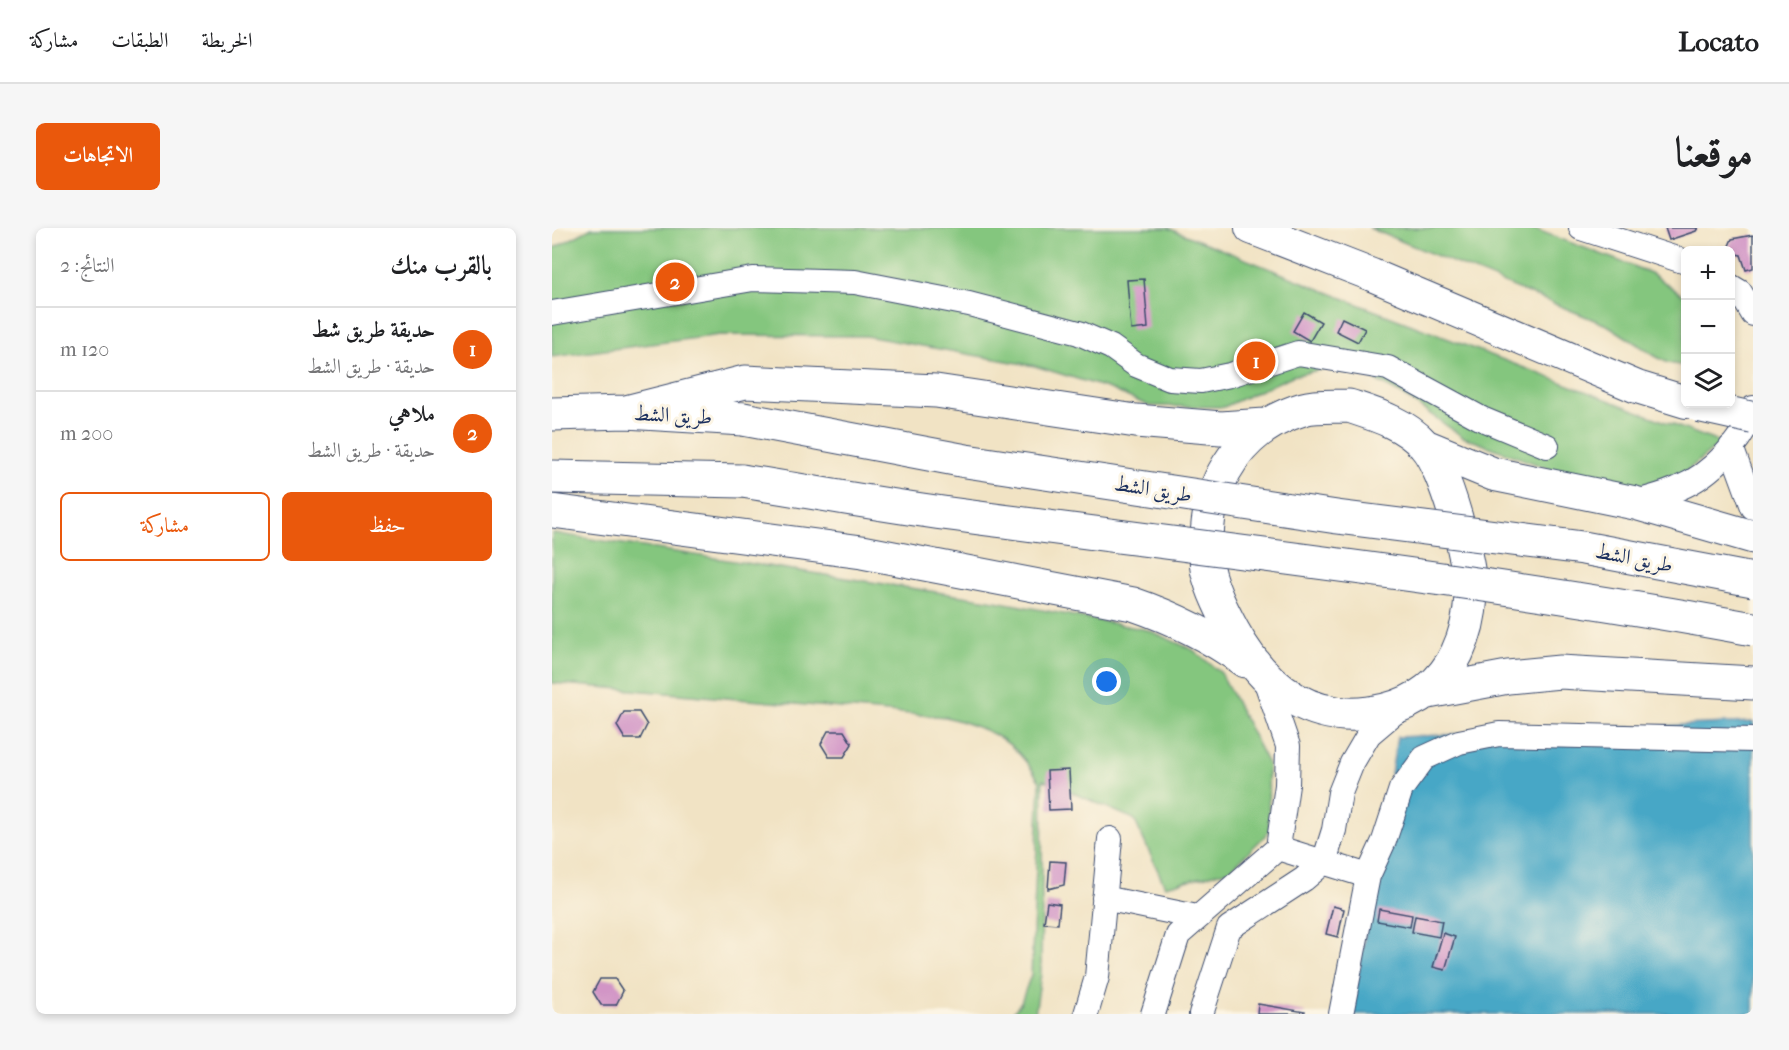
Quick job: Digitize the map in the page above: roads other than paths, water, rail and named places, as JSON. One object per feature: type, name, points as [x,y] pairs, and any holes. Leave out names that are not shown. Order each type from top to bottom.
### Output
[{"type":"highway","points":[[626,412],[745,382],[936,391],[1136,421],[1221,428],[1265,425],[1305,408],[1349,406],[1390,420],[1425,446],[1493,474],[1635,503],[1753,537]]},
{"type":"highway","name":"طريق الشط","points":[[552,414],[626,412],[743,419],[977,462],[1337,517],[1583,548],[1753,580]]},
{"type":"highway","points":[[1260,673],[1220,606],[1207,567],[1207,520],[1215,487],[1232,456],[1265,425]]},
{"type":"highway","points":[[1415,699],[1449,669],[1465,637],[1471,596],[1465,555],[1447,486],[1425,446]]},
{"type":"highway","points":[[552,477],[742,481],[947,514],[1322,561],[1598,600],[1753,629]]},
{"type":"highway","points":[[552,511],[862,552],[1132,604],[1169,616],[1210,636],[1295,700],[1330,713],[1366,715],[1415,699],[1508,677],[1560,672],[1753,683]]},
{"type":"main road","points":[[1251,228],[1382,280],[1637,387],[1681,401]]},
{"type":"main road","points":[[1709,408],[1753,418]]},
{"type":"street","points":[[1581,228],[1681,260]]},
{"type":"street","points":[[552,313],[753,279],[855,282],[969,304],[1079,333],[1111,347],[1136,365],[1170,379],[1201,381],[1230,375],[1298,353],[1388,368],[1482,419],[1548,446]]},
{"type":"street","points":[[1735,289],[1740,292],[1753,314]]},
{"type":"street","points":[[1635,503],[1681,488],[1704,472],[1731,447],[1753,408]]},
{"type":"street","points":[[1731,447],[1753,507]]},
{"type":"street","points":[[1153,1014],[1178,935],[1278,848],[1287,785],[1288,746],[1260,673]]},
{"type":"street","points":[[1201,1014],[1230,928],[1304,879],[1324,862],[1334,830],[1340,793],[1352,763],[1369,734],[1415,699]]},
{"type":"street","points":[[1341,1014],[1368,876],[1384,841],[1401,789],[1424,758],[1459,742],[1499,734],[1753,740]]},
{"type":"street","points":[[1086,1014],[1097,977],[1110,839]]},
{"type":"street","points":[[1278,848],[1368,876]]},
{"type":"street","points":[[1104,898],[1197,917]]},
{"type":"water","points":[[1753,722],[1753,1014],[1352,1014],[1397,737]]},
{"type":"place","name":"ملاهي","points":[[675,282]]},
{"type":"place","name":"حديقة طريق شط","points":[[1256,361]]}]
